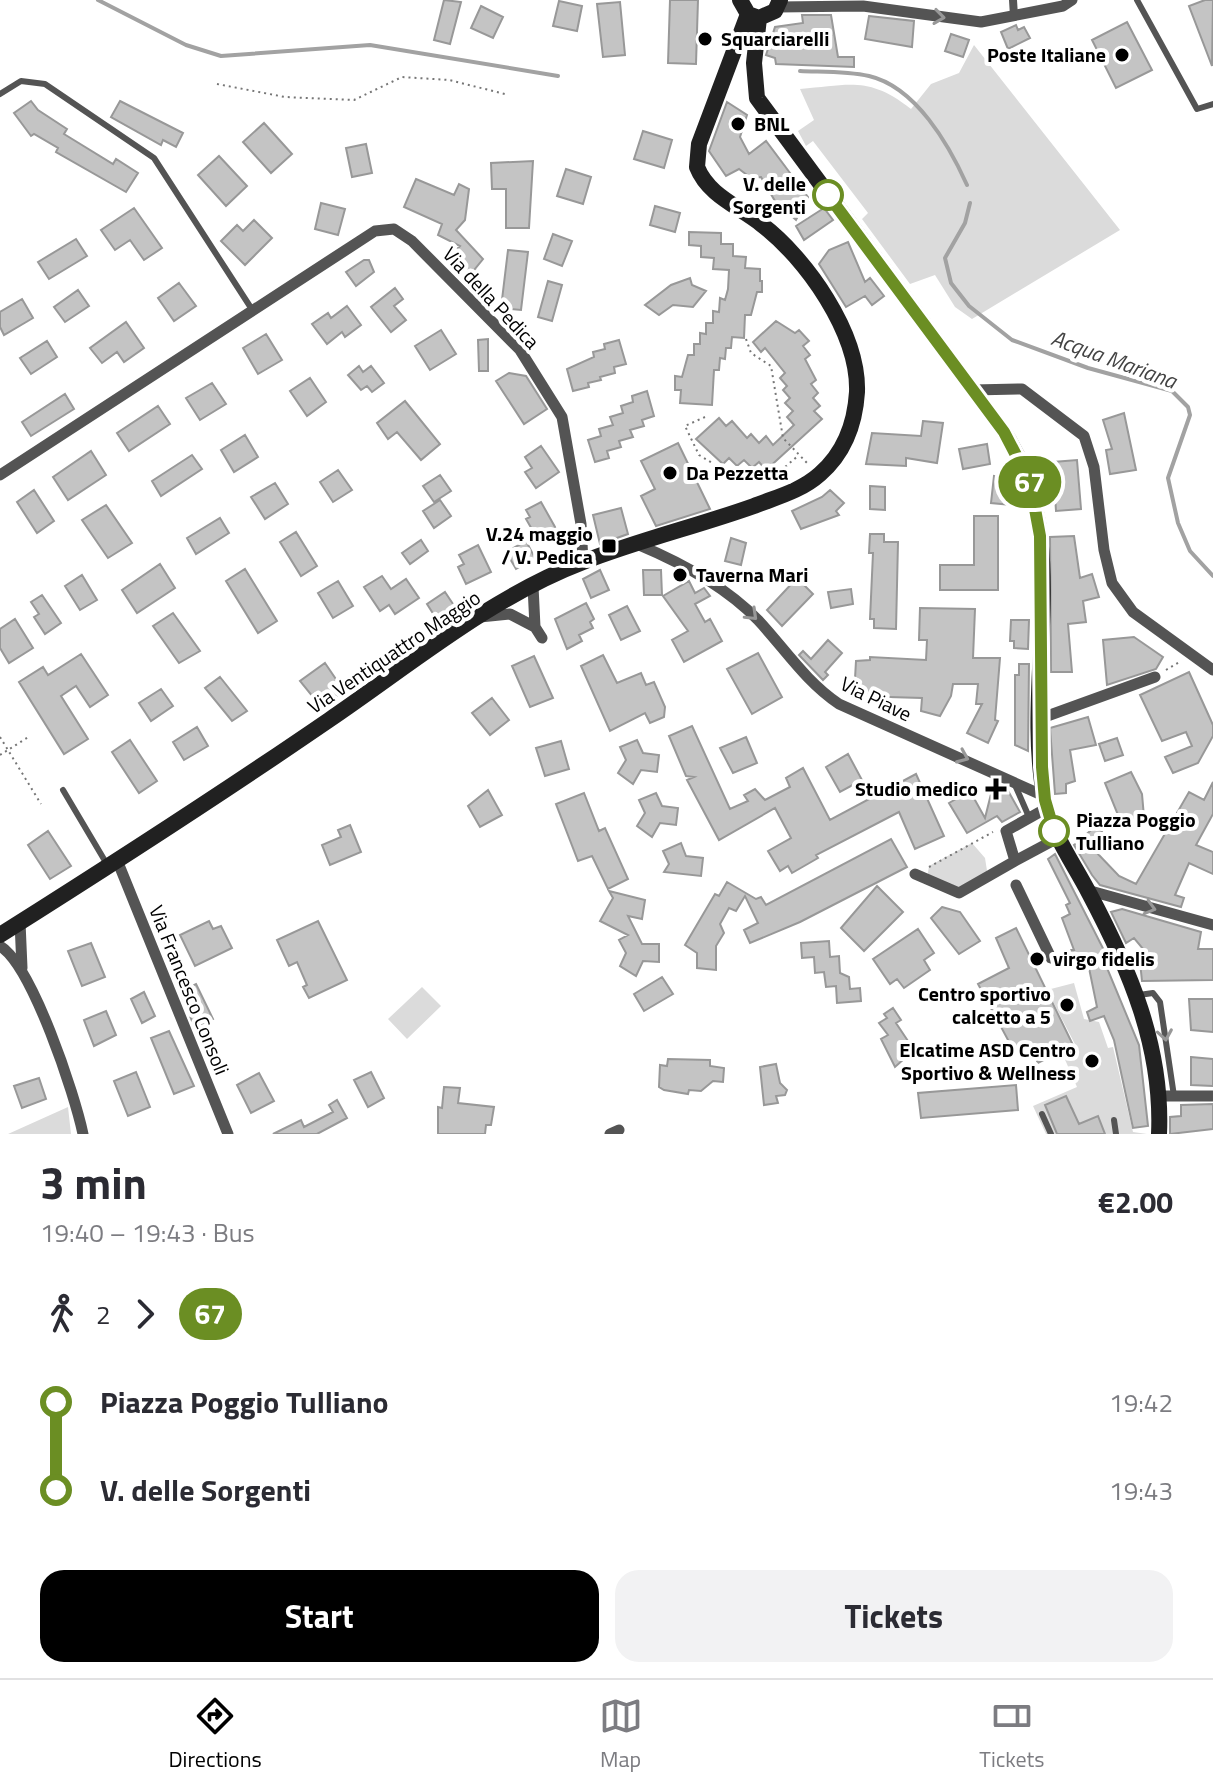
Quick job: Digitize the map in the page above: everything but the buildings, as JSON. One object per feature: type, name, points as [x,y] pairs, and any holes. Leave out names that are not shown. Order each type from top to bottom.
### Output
[{"type":"main road","points":[[779,3],[770,15],[749,10],[757,98],[973,390],[1019,458],[1037,509],[1041,565],[1039,719],[1046,802],[1058,838],[1087,890],[1135,995],[1149,1036],[1167,1096],[1159,1134]]},
{"type":"main road","name":"Via Ventiquattro Maggio","points":[[0,935],[480,617],[533,586],[583,562],[794,491],[814,479],[836,458],[850,430],[856,406],[855,363],[846,334],[819,290],[773,235],[713,191],[697,167],[699,144],[749,10]]},
{"type":"street","points":[[1013,0],[1014,16]]},
{"type":"street","points":[[779,3],[863,6],[981,22],[1063,6],[1072,0]]},
{"type":"street","name":"Via della Pedica","points":[[0,475],[375,231],[394,229],[412,241],[520,350],[562,417],[581,524],[583,562]]},
{"type":"street","points":[[973,390],[1022,389],[1084,436],[1094,467],[1104,550],[1112,583],[1133,612],[1213,670]]},
{"type":"street","name":"Via Piave","points":[[639,545],[675,560],[737,601],[811,682],[839,704],[1013,782],[1046,802]]},
{"type":"street","points":[[533,586],[535,627],[542,638]]},
{"type":"street","points":[[480,617],[510,614],[535,627]]},
{"type":"street","points":[[1039,719],[1155,677]]},
{"type":"street","points":[[1015,861],[1006,831],[1046,802]]},
{"type":"street","points":[[915,874],[959,893],[1058,838]]},
{"type":"street","name":"Via Francesco Consoli","points":[[112,863],[228,1134]]},
{"type":"street","points":[[1016,885],[1051,958],[1066,962]]},
{"type":"street","points":[[1087,890],[1213,925]]},
{"type":"street","points":[[20,922],[23,972]]},
{"type":"street","points":[[0,946],[10,952],[23,972],[78,1108],[83,1134]]},
{"type":"street","points":[[1167,1096],[1213,1096]]},
{"type":"lane","points":[[1137,0],[1197,109],[1213,104]]},
{"type":"lane","points":[[0,94],[21,81],[45,84],[154,158],[253,311]]},
{"type":"lane","points":[[1013,782],[1029,817]]},
{"type":"lane","points":[[63,790],[112,863]]},
{"type":"lane","points":[[1042,1114],[1051,1134]]},
{"type":"lane","points":[[1114,1120],[1116,1134]]},
{"type":"path","points":[[217,84],[285,97],[354,100],[402,77],[449,80],[505,94]]},
{"type":"path","points":[[746,339],[751,353],[771,366],[783,438],[805,462]]},
{"type":"path","points":[[705,417],[685,426],[699,455],[724,470],[771,479],[799,455]]},
{"type":"path","points":[[1155,677],[1191,655]]},
{"type":"path","points":[[0,755],[30,736]]},
{"type":"path","points":[[0,737],[41,804]]},
{"type":"path","points":[[927,879],[929,866],[991,832],[1006,831]]},
{"type":"shaded area","points":[[974,45],[1120,230],[972,319],[955,307],[935,275],[910,284],[862,219],[868,213],[813,141],[806,146],[798,131],[814,120],[800,89],[846,85],[871,87],[911,109],[931,84],[959,73]]},
{"type":"shaded area","points":[[972,843],[985,858],[988,877],[959,893],[927,879],[929,866]]},
{"type":"shaded area","name":"Elcatime ASD Centro Sportivo & Wellness","points":[[1074,983],[1084,1019],[1099,1022],[1108,1048],[1113,1047],[1133,1132],[1147,1134],[1046,1134],[1033,1106],[1077,1087],[1063,1055],[1077,1048],[1047,990]]},
{"type":"shaded area","points":[[422,987],[441,1006],[407,1039],[388,1019]]},
{"type":"shaded area","points":[[68,1107],[71,1134],[8,1134]]},
{"type":"waterway","points":[[98,0],[186,45],[221,56],[370,45],[558,76]]},
{"type":"waterway","points":[[800,71],[869,76],[902,92],[929,120],[967,185]]},
{"type":"waterway","name":"Acqua Mariana","points":[[970,203],[965,223],[945,258],[951,283],[969,306],[1012,340],[1088,368],[1172,391],[1188,407],[1190,415],[1168,478],[1178,523],[1190,551],[1213,576]]},
{"type":"bus line","name":"67","points":[[828,195],[1004,432],[1032,488],[1040,536],[1039,712],[1042,767],[1045,800],[1054,831]]},
{"type":"place","name":"Squarciarelli","points":[[705,39]]},
{"type":"place","name":"Poste Italiane","points":[[1122,55]]},
{"type":"place","name":"BNL","points":[[738,124]]},
{"type":"place","name":"V. delle Sorgenti","points":[[828,195]]},
{"type":"place","name":"Da Pezzetta","points":[[670,473]]},
{"type":"place","name":"V.24 maggio / V. Pedica","points":[[609,546]]},
{"type":"place","name":"Taverna Mari","points":[[680,575]]},
{"type":"place","name":"Studio medico","points":[[996,789]]},
{"type":"place","name":"Piazza Poggio Tulliano","points":[[1054,831]]},
{"type":"place","name":"virgo fidelis","points":[[1037,959]]},
{"type":"place","name":"Centro sportivo calcetto a 5","points":[[1067,1005]]},
{"type":"place","name":"Elcatime ASD Centro Sportivo & Wellness","points":[[1092,1061]]}]
